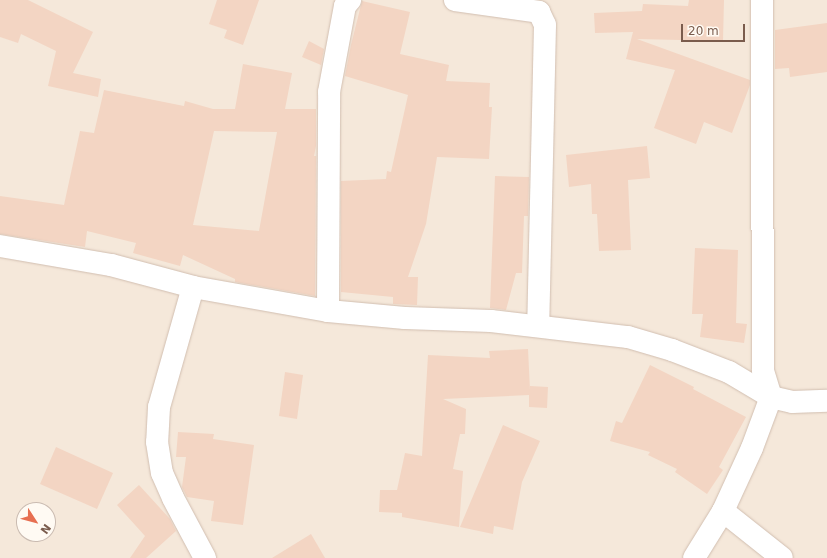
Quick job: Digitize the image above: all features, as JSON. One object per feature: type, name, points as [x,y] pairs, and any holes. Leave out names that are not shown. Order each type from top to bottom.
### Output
[{"type":"street","points":[[328,311],[329,92],[345,6],[350,0]]},
{"type":"street","points":[[455,0],[539,12],[546,25],[538,326]]},
{"type":"street","points":[[694,558],[723,511],[752,448],[771,397],[763,370],[762,0]]},
{"type":"street","points":[[0,246],[111,265],[193,287],[328,311],[405,318],[491,320],[628,337],[672,350],[729,372],[771,397],[792,402],[827,401]]},
{"type":"street","points":[[193,287],[160,407],[157,442],[162,473],[173,498],[205,558]]},
{"type":"street","points":[[723,511],[782,558]]},
{"type":"shaded area","points":[[0,0],[827,0],[827,558],[0,558]]},
{"type":"building","points":[[0,0],[28,0],[93,32],[73,73],[101,79],[98,97],[48,86],[56,51],[21,34],[18,43],[0,37]]},
{"type":"building","points":[[217,0],[259,0],[243,45],[224,38],[227,30],[209,24]]},
{"type":"building","points":[[689,0],[724,0],[723,41],[637,39],[750,80],[750,85],[732,133],[704,122],[696,144],[654,128],[675,70],[626,59],[633,32],[595,33],[594,13],[642,11],[643,4],[688,6]]},
{"type":"building","points":[[362,1],[410,12],[400,54],[449,65],[446,81],[490,83],[489,107],[492,107],[489,159],[437,157],[426,224],[408,277],[418,277],[417,305],[393,304],[393,297],[341,292],[341,181],[386,179],[387,171],[391,172],[408,95],[345,76]]},
{"type":"building","points":[[827,23],[827,72],[790,77],[789,68],[775,69],[775,30]]},
{"type":"building","points":[[309,41],[324,49],[321,65],[302,57]]},
{"type":"building","points":[[243,64],[292,73],[285,109],[316,109],[316,146],[314,156],[316,156],[315,296],[235,282],[235,279],[183,255],[180,266],[133,253],[136,243],[87,231],[85,247],[0,234],[0,196],[64,205],[80,131],[94,133],[104,90],[184,106],[185,101],[213,109],[235,109]],"holes":[[[214,131],[277,132],[259,231],[193,225]]]},
{"type":"building","points":[[647,146],[650,178],[628,180],[631,250],[599,251],[597,214],[592,214],[591,184],[569,187],[566,155]]},
{"type":"building","points":[[495,176],[529,177],[528,216],[524,216],[522,273],[516,273],[506,310],[490,308]]},
{"type":"building","points":[[695,248],[738,250],[736,323],[747,324],[744,343],[700,337],[703,314],[692,314]]},
{"type":"building","points":[[528,349],[530,390],[530,386],[548,387],[547,408],[529,407],[529,395],[443,399],[466,409],[465,434],[460,434],[453,469],[463,471],[459,527],[402,517],[402,513],[379,512],[380,490],[397,490],[405,453],[422,456],[428,355],[490,358],[489,351]]},
{"type":"building","points":[[650,365],[694,387],[693,389],[746,417],[719,467],[723,470],[707,494],[675,472],[677,469],[648,455],[650,452],[610,441],[616,421],[622,423]]},
{"type":"building","points":[[285,372],[303,375],[297,419],[279,416]]},
{"type":"building","points":[[503,425],[540,441],[522,482],[513,530],[494,526],[493,534],[460,527]]},
{"type":"building","points":[[178,432],[214,434],[213,439],[254,445],[243,525],[211,521],[214,501],[187,497],[182,487],[186,457],[176,457]]},
{"type":"building","points":[[56,447],[113,473],[97,509],[40,484]]},
{"type":"building","points":[[139,485],[170,519],[176,531],[146,558],[130,558],[145,536],[117,505]]},
{"type":"building","points":[[311,534],[325,558],[272,558]]}]
